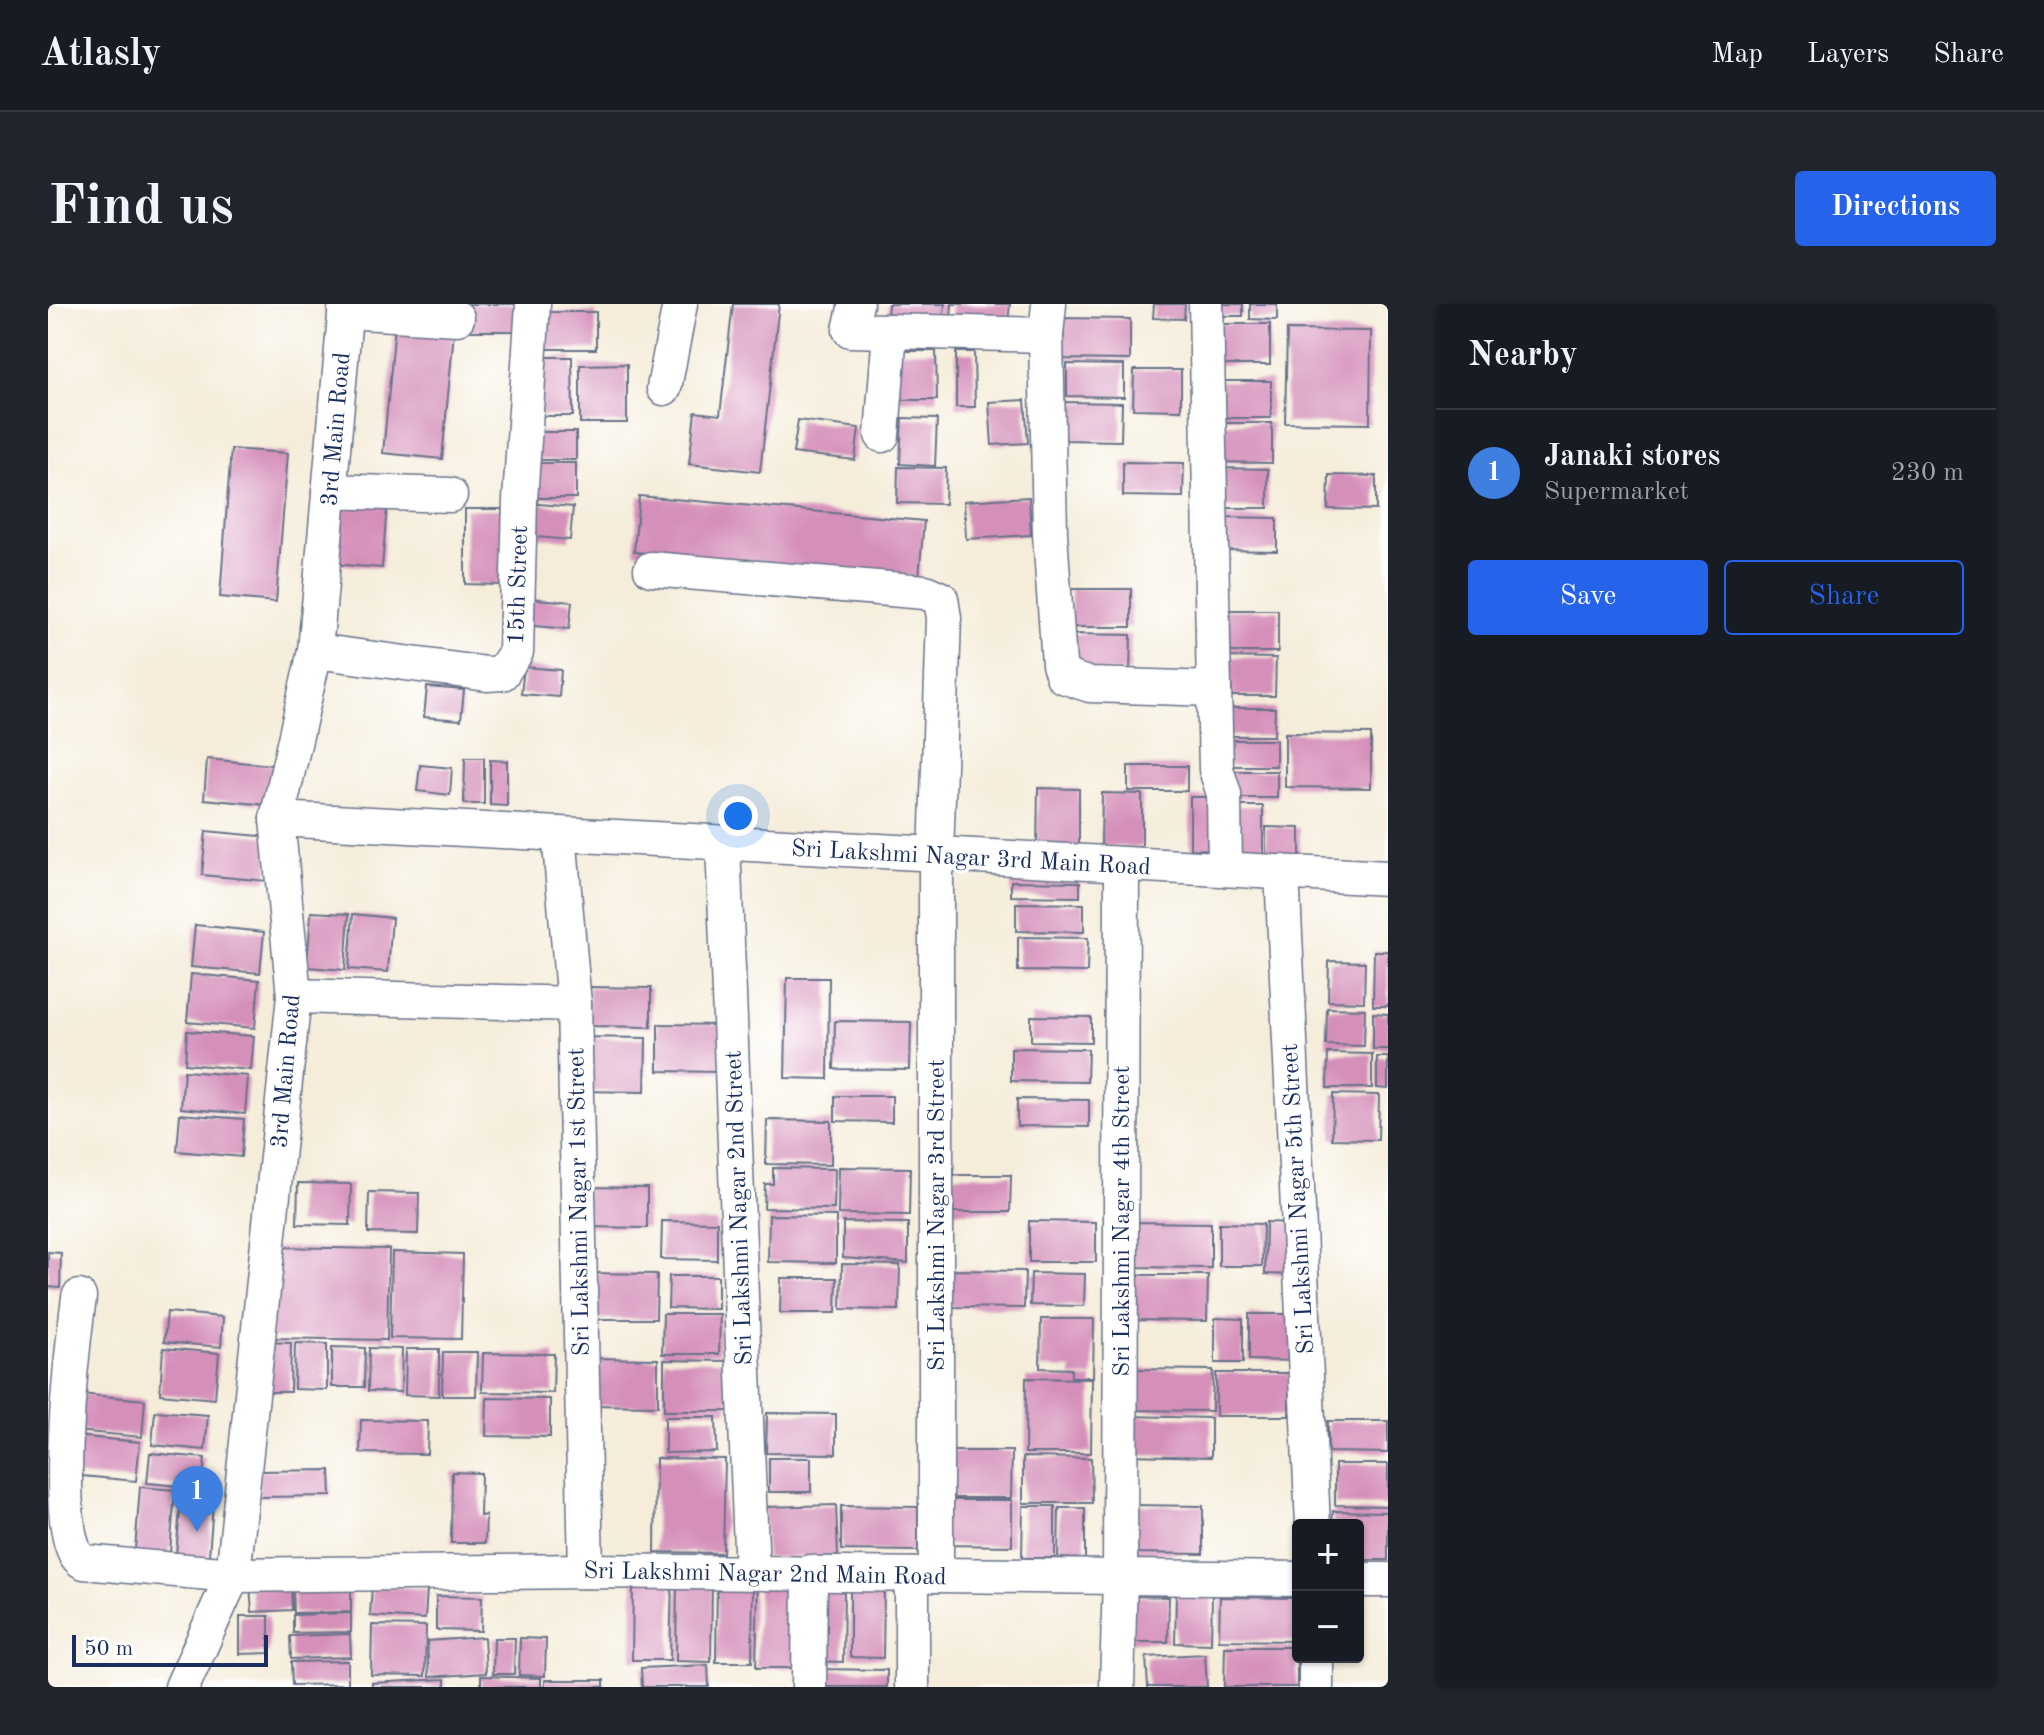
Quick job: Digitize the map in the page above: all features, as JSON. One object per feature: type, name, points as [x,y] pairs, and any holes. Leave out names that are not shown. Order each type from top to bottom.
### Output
[{"type":"street","name":"15th Street","points":[[315,651],[487,674],[502,673],[511,664],[516,652],[520,500],[533,304]]},
{"type":"street","points":[[664,388],[680,304]]},
{"type":"street","points":[[856,304],[850,330],[890,331],[1047,319],[1050,534],[1059,664],[1063,676],[1090,685],[1214,689]]},
{"type":"street","points":[[1206,304],[1216,769],[1224,794],[1225,869]]},
{"type":"street","name":"3rd Main Road","points":[[182,1687],[233,1575],[294,996],[277,819],[315,651],[346,307]]},
{"type":"street","points":[[346,307],[457,318]]},
{"type":"street","points":[[882,435],[890,331]]},
{"type":"street","points":[[329,491],[450,495]]},
{"type":"street","name":"Sri Lakshmi Nagar 3rd Street","points":[[651,569],[925,592],[941,599],[944,618],[936,856],[924,1575],[912,1687]]},
{"type":"street","name":"Sri Lakshmi Nagar 3rd Main Road","points":[[277,819],[1388,878]]},
{"type":"street","name":"Sri Lakshmi Nagar 1st Street","points":[[559,834],[574,1004],[586,1571]]},
{"type":"street","name":"Sri Lakshmi Nagar 2nd Street","points":[[723,843],[752,1573]]},
{"type":"street","name":"Sri Lakshmi Nagar 4th Street","points":[[1117,1687],[1122,866]]},
{"type":"street","name":"Sri Lakshmi Nagar 5th Street","points":[[1282,872],[1313,1519]]},
{"type":"street","points":[[294,996],[574,1004]]},
{"type":"street","name":"Sri Lakshmi Nagar 2nd Main Road","points":[[79,1297],[52,1453],[63,1545],[75,1560],[233,1575],[586,1571],[1292,1579]]},
{"type":"street","points":[[809,1687],[810,1572]]},
{"type":"street","points":[[1364,1580],[1388,1580]]},
{"type":"street","points":[[1316,1663],[1316,1687]]},
{"type":"building","points":[[461,304],[518,304],[518,331],[460,331]]},
{"type":"building","points":[[733,304],[779,304],[760,472],[689,464],[695,412],[720,415]]},
{"type":"building","points":[[888,304],[945,304],[943,320],[887,315]]},
{"type":"building","points":[[952,304],[1010,304],[1008,322],[951,316]]},
{"type":"building","points":[[1154,304],[1185,304],[1184,319],[1153,318]]},
{"type":"building","points":[[1212,304],[1243,304],[1243,316],[1212,316]]},
{"type":"building","points":[[1250,304],[1277,304],[1277,320],[1250,319]]},
{"type":"building","points":[[539,312],[596,312],[596,349],[540,349]]},
{"type":"building","points":[[1058,318],[1130,319],[1130,360],[1057,359]]},
{"type":"building","points":[[1211,324],[1270,324],[1270,365],[1211,365]]},
{"type":"building","points":[[395,326],[454,332],[442,459],[383,453]]},
{"type":"building","points":[[1287,330],[1371,331],[1370,424],[1285,423]]},
{"type":"building","points":[[896,351],[936,351],[937,400],[896,400]]},
{"type":"building","points":[[956,352],[974,352],[975,407],[956,407]]},
{"type":"building","points":[[532,357],[572,357],[573,416],[532,416]]},
{"type":"building","points":[[627,364],[627,423],[580,423],[580,365]]},
{"type":"building","points":[[1067,364],[1124,365],[1124,397],[1067,396]]},
{"type":"building","points":[[1134,370],[1181,370],[1181,410],[1133,409]]},
{"type":"building","points":[[1209,381],[1271,381],[1271,418],[1209,418]]},
{"type":"building","points":[[1025,400],[1028,443],[992,445],[989,402]]},
{"type":"building","points":[[1063,402],[1122,403],[1121,441],[1063,440]]},
{"type":"building","points":[[902,418],[937,419],[935,466],[900,464]]},
{"type":"building","points":[[798,420],[859,428],[855,460],[793,453]]},
{"type":"building","points":[[1213,423],[1272,423],[1272,463],[1213,462]]},
{"type":"building","points":[[529,432],[576,432],[576,460],[529,460]]},
{"type":"building","points":[[231,449],[288,453],[276,602],[220,597]]},
{"type":"building","points":[[1123,462],[1184,463],[1183,497],[1123,496]]},
{"type":"building","points":[[529,463],[576,463],[576,498],[529,498]]},
{"type":"building","points":[[898,467],[946,468],[945,504],[897,503]]},
{"type":"building","points":[[1220,468],[1268,469],[1268,508],[1220,508]]},
{"type":"building","points":[[1329,475],[1376,476],[1376,510],[1328,509]]},
{"type":"building","points":[[639,496],[924,521],[919,577],[634,552]]},
{"type":"building","points":[[1029,497],[1031,535],[966,539],[964,501]]},
{"type":"building","points":[[338,502],[387,506],[382,568],[332,564]]},
{"type":"building","points":[[527,503],[573,507],[570,540],[525,536]]},
{"type":"building","points":[[465,509],[502,509],[502,585],[465,584]]},
{"type":"building","points":[[1219,517],[1277,518],[1277,551],[1219,550]]},
{"type":"building","points":[[1071,589],[1131,589],[1131,627],[1071,627]]},
{"type":"building","points":[[525,598],[572,602],[569,629],[523,625]]},
{"type":"building","points":[[1214,610],[1278,610],[1278,652],[1213,652]]},
{"type":"building","points":[[1071,634],[1131,635],[1130,672],[1070,671]]},
{"type":"building","points":[[1221,657],[1276,658],[1275,696],[1220,696]]},
{"type":"building","points":[[524,667],[561,670],[559,697],[521,694]]},
{"type":"building","points":[[427,687],[464,690],[461,720],[424,717]]},
{"type":"building","points":[[1224,708],[1275,708],[1274,736],[1223,736]]},
{"type":"building","points":[[1285,733],[1371,734],[1371,788],[1285,787]]},
{"type":"building","points":[[1217,740],[1276,740],[1276,766],[1217,766]]},
{"type":"building","points":[[465,758],[484,758],[484,804],[464,804]]},
{"type":"building","points":[[207,759],[282,766],[278,806],[204,799]]},
{"type":"building","points":[[490,760],[507,761],[507,806],[490,805]]},
{"type":"building","points":[[420,765],[452,768],[450,795],[417,791]]},
{"type":"building","points":[[1128,766],[1187,766],[1187,791],[1128,791]]},
{"type":"building","points":[[1225,771],[1277,771],[1277,798],[1225,798]]},
{"type":"building","points":[[1038,788],[1079,789],[1079,849],[1037,849]]},
{"type":"building","points":[[1102,793],[1142,794],[1142,847],[1101,846]]},
{"type":"building","points":[[1190,797],[1220,797],[1220,850],[1190,849]]},
{"type":"building","points":[[1229,806],[1263,806],[1263,863],[1229,863]]},
{"type":"building","points":[[1266,827],[1300,828],[1300,861],[1266,861]]},
{"type":"building","points":[[206,831],[271,837],[267,881],[202,875]]},
{"type":"building","points":[[1011,881],[1080,882],[1080,897],[1011,896]]},
{"type":"building","points":[[1016,903],[1084,904],[1084,932],[1016,931]]},
{"type":"building","points":[[311,912],[349,914],[345,970],[307,967]]},
{"type":"building","points":[[353,914],[392,918],[388,972],[349,969]]},
{"type":"building","points":[[195,925],[264,932],[260,973],[191,967]]},
{"type":"building","points":[[1018,937],[1088,938],[1087,972],[1018,971]]},
{"type":"building","points":[[1374,951],[1388,951],[1388,1006],[1373,1006]]},
{"type":"building","points":[[1329,961],[1365,962],[1364,1002],[1328,1001]]},
{"type":"building","points":[[191,974],[259,980],[255,1028],[187,1022]]},
{"type":"building","points":[[787,978],[829,978],[828,1079],[785,1078]]},
{"type":"building","points":[[589,987],[651,988],[651,1027],[588,1026]]},
{"type":"building","points":[[1327,1008],[1365,1009],[1364,1046],[1326,1045]]},
{"type":"building","points":[[1373,1013],[1388,1014],[1388,1049],[1373,1049]]},
{"type":"building","points":[[1031,1016],[1091,1017],[1091,1042],[1031,1041]]},
{"type":"building","points":[[835,1021],[911,1022],[910,1070],[834,1069]]},
{"type":"building","points":[[658,1024],[721,1025],[720,1072],[658,1071]]},
{"type":"building","points":[[187,1031],[254,1036],[251,1070],[185,1064]]},
{"type":"building","points":[[579,1037],[646,1038],[645,1092],[578,1091]]},
{"type":"building","points":[[1011,1048],[1088,1049],[1087,1082],[1011,1081]]},
{"type":"building","points":[[1328,1053],[1372,1054],[1372,1088],[1327,1088]]},
{"type":"building","points":[[1377,1057],[1388,1057],[1388,1089],[1377,1088]]},
{"type":"building","points":[[184,1071],[248,1076],[245,1114],[181,1108]]},
{"type":"building","points":[[1333,1094],[1379,1095],[1378,1140],[1332,1139]]},
{"type":"building","points":[[835,1096],[892,1096],[892,1122],[835,1121]]},
{"type":"building","points":[[1017,1099],[1089,1100],[1089,1127],[1017,1126]]},
{"type":"building","points":[[180,1114],[244,1119],[241,1157],[177,1151]]},
{"type":"building","points":[[767,1120],[831,1121],[831,1165],[766,1164]]},
{"type":"building","points":[[839,1167],[910,1168],[909,1215],[838,1214]]},
{"type":"building","points":[[773,1168],[835,1169],[834,1209],[764,1208],[765,1184],[773,1184]]},
{"type":"building","points":[[948,1175],[1011,1175],[1010,1212],[948,1212]]},
{"type":"building","points":[[298,1183],[351,1184],[350,1225],[297,1224]]},
{"type":"building","points":[[586,1187],[647,1188],[647,1228],[586,1227]]},
{"type":"building","points":[[369,1192],[419,1193],[418,1234],[368,1233]]},
{"type":"building","points":[[769,1215],[836,1216],[836,1263],[768,1262]]},
{"type":"building","points":[[662,1221],[717,1222],[717,1260],[661,1259]]},
{"type":"building","points":[[1029,1221],[1096,1222],[1096,1262],[1029,1262]]},
{"type":"building","points":[[843,1222],[908,1223],[908,1263],[843,1258]]},
{"type":"building","points":[[1129,1222],[1211,1223],[1211,1268],[1128,1267]]},
{"type":"building","points":[[1266,1222],[1297,1223],[1297,1275],[1265,1274]]},
{"type":"building","points":[[1219,1223],[1263,1224],[1262,1266],[1219,1266]]},
{"type":"building","points":[[272,1247],[389,1249],[387,1340],[271,1338]]},
{"type":"building","points":[[48,1252],[61,1253],[60,1288],[48,1287]]},
{"type":"building","points":[[392,1252],[463,1254],[461,1339],[390,1338]]},
{"type":"building","points":[[842,1264],[900,1265],[899,1310],[841,1309]]},
{"type":"building","points":[[951,1270],[1025,1271],[1024,1308],[951,1307]]},
{"type":"building","points":[[590,1273],[657,1274],[656,1319],[590,1319]]},
{"type":"building","points":[[1031,1273],[1085,1274],[1084,1306],[1030,1305]]},
{"type":"building","points":[[1128,1275],[1208,1275],[1207,1321],[1128,1320]]},
{"type":"building","points":[[669,1276],[718,1276],[718,1309],[668,1308]]},
{"type":"building","points":[[781,1278],[837,1278],[836,1313],[780,1313]]},
{"type":"building","points":[[167,1312],[223,1317],[221,1347],[164,1342]]},
{"type":"building","points":[[663,1314],[720,1314],[719,1354],[662,1354]]},
{"type":"building","points":[[1249,1314],[1298,1314],[1297,1361],[1249,1360]]},
{"type":"building","points":[[1215,1318],[1243,1319],[1243,1363],[1215,1363]]},
{"type":"building","points":[[1041,1319],[1094,1319],[1093,1377],[1071,1377],[1071,1369],[1040,1368]]},
{"type":"building","points":[[263,1342],[291,1343],[290,1392],[263,1392]]},
{"type":"building","points":[[295,1343],[327,1344],[327,1390],[294,1389]]},
{"type":"building","points":[[332,1347],[365,1348],[364,1387],[332,1387]]},
{"type":"building","points":[[163,1348],[219,1353],[215,1399],[160,1394]]},
{"type":"building","points":[[369,1348],[402,1349],[401,1392],[368,1391]]},
{"type":"building","points":[[406,1349],[439,1349],[439,1396],[405,1395]]},
{"type":"building","points":[[443,1352],[477,1352],[476,1396],[442,1396]]},
{"type":"building","points":[[483,1353],[554,1354],[553,1393],[482,1392]]},
{"type":"building","points":[[587,1358],[658,1359],[658,1406],[587,1405]]},
{"type":"building","points":[[664,1360],[729,1361],[728,1411],[664,1411]]},
{"type":"building","points":[[1128,1369],[1213,1370],[1212,1411],[1128,1410]]},
{"type":"building","points":[[1216,1373],[1289,1373],[1289,1416],[1216,1416]]},
{"type":"building","points":[[1026,1378],[1092,1379],[1091,1453],[1025,1453]]},
{"type":"building","points":[[79,1394],[145,1400],[142,1437],[76,1431]]},
{"type":"building","points":[[487,1398],[550,1399],[550,1437],[486,1436]]},
{"type":"building","points":[[155,1411],[208,1415],[205,1450],[152,1445]]},
{"type":"building","points":[[767,1413],[836,1414],[836,1454],[766,1453]]},
{"type":"building","points":[[1128,1416],[1211,1418],[1211,1457],[1128,1455]]},
{"type":"building","points":[[665,1417],[716,1417],[717,1452],[665,1453]]},
{"type":"building","points":[[361,1420],[428,1421],[427,1454],[360,1453]]},
{"type":"building","points":[[1328,1421],[1388,1421],[1388,1453],[1328,1452]]},
{"type":"building","points":[[74,1436],[140,1442],[136,1481],[71,1475]]},
{"type":"building","points":[[947,1451],[1012,1451],[1011,1498],[946,1498]]},
{"type":"building","points":[[150,1453],[205,1458],[202,1488],[147,1483]]},
{"type":"building","points":[[1023,1457],[1091,1458],[1092,1503],[1023,1503]]},
{"type":"building","points":[[656,1458],[725,1459],[723,1553],[655,1552]]},
{"type":"building","points":[[769,1458],[811,1458],[811,1492],[769,1492]]},
{"type":"building","points":[[1335,1464],[1388,1464],[1388,1506],[1335,1505]]},
{"type":"building","points":[[330,1470],[331,1496],[259,1497],[259,1471]]},
{"type":"building","points":[[452,1472],[481,1473],[480,1516],[486,1515],[485,1543],[451,1543]]},
{"type":"building","points":[[140,1487],[175,1490],[169,1566],[134,1563]]},
{"type":"building","points":[[182,1489],[214,1492],[208,1568],[175,1565]]},
{"type":"building","points":[[944,1500],[1012,1500],[1012,1546],[943,1545]]},
{"type":"building","points":[[836,1505],[838,1556],[766,1558],[764,1507]]},
{"type":"building","points":[[1132,1505],[1203,1506],[1203,1554],[1131,1553]]},
{"type":"building","points":[[841,1506],[918,1507],[918,1551],[841,1550]]},
{"type":"building","points":[[1023,1506],[1055,1506],[1055,1558],[1022,1558]]},
{"type":"building","points":[[1059,1508],[1085,1508],[1085,1559],[1058,1558]]},
{"type":"building","points":[[1333,1511],[1388,1512],[1388,1560],[1364,1560],[1364,1519],[1332,1519]]},
{"type":"building","points":[[633,1578],[672,1578],[670,1660],[632,1660]]},
{"type":"building","points":[[677,1578],[712,1578],[711,1662],[676,1661]]},
{"type":"building","points":[[717,1579],[753,1579],[752,1662],[716,1662]]},
{"type":"building","points":[[758,1581],[805,1582],[803,1668],[756,1668]]},
{"type":"building","points":[[291,1583],[292,1610],[252,1612],[250,1585]]},
{"type":"building","points":[[372,1586],[427,1589],[425,1619],[370,1616]]},
{"type":"building","points":[[850,1588],[884,1588],[883,1658],[850,1657]]},
{"type":"building","points":[[351,1589],[351,1612],[294,1613],[293,1590]]},
{"type":"building","points":[[813,1590],[844,1591],[843,1662],[812,1661]]},
{"type":"building","points":[[1176,1595],[1212,1595],[1211,1644],[1175,1643]]},
{"type":"building","points":[[436,1596],[482,1597],[481,1631],[436,1630]]},
{"type":"building","points":[[1131,1596],[1169,1597],[1168,1642],[1131,1642]]},
{"type":"building","points":[[1220,1597],[1292,1598],[1292,1641],[1219,1640]]},
{"type":"building","points":[[351,1613],[351,1632],[293,1633],[293,1615]]},
{"type":"building","points":[[240,1616],[269,1616],[269,1653],[240,1654]]},
{"type":"building","points":[[372,1625],[426,1626],[425,1676],[371,1675]]},
{"type":"building","points":[[350,1634],[351,1657],[291,1659],[290,1636]]},
{"type":"building","points":[[484,1637],[486,1673],[429,1677],[427,1641]]},
{"type":"building","points":[[494,1638],[515,1638],[514,1674],[493,1674]]},
{"type":"building","points":[[520,1638],[546,1639],[545,1676],[519,1675]]},
{"type":"building","points":[[1225,1647],[1292,1647],[1292,1663],[1297,1663],[1297,1687],[1224,1687]]},
{"type":"building","points":[[1205,1654],[1207,1687],[1148,1687],[1146,1657]]},
{"type":"building","points":[[348,1661],[348,1684],[292,1685],[291,1662]]},
{"type":"building","points":[[708,1665],[709,1687],[642,1687],[641,1668]]},
{"type":"building","points":[[815,1669],[887,1670],[887,1687],[815,1687]]},
{"type":"building","points":[[481,1676],[541,1678],[541,1687],[481,1687]]},
{"type":"building","points":[[445,1679],[445,1687],[372,1687],[372,1683]]},
{"type":"building","points":[[545,1680],[604,1680],[604,1687],[545,1687]]},
{"type":"place","name":"Janaki stores","points":[[197,1532]]}]
